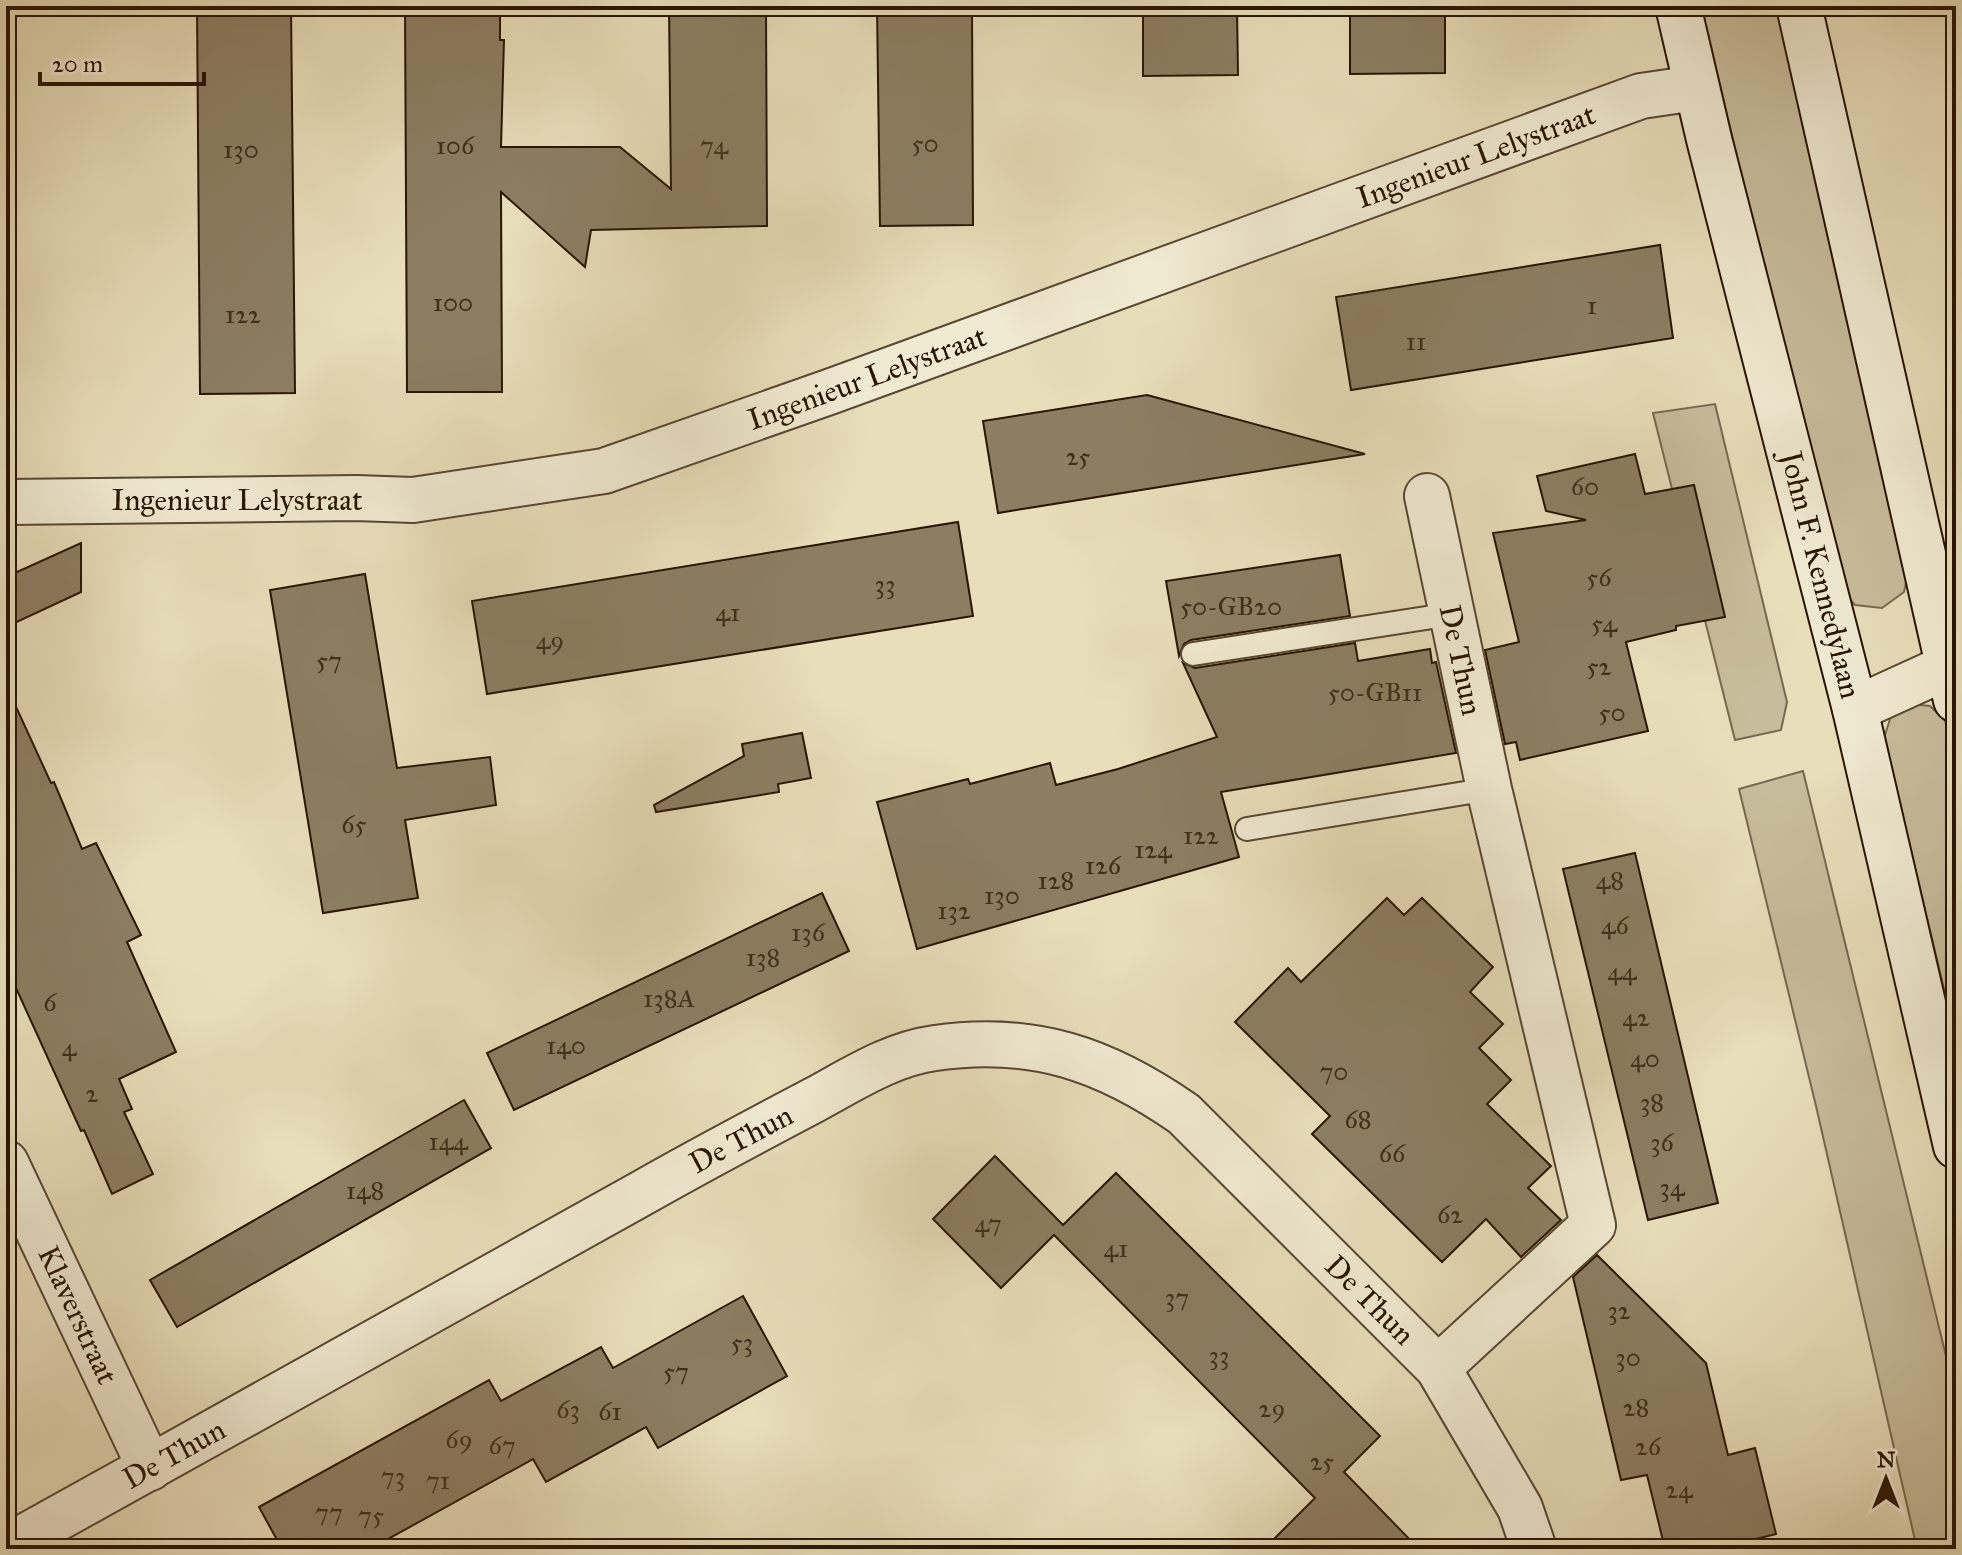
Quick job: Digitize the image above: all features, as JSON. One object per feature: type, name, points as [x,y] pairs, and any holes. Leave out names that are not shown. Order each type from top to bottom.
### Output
[{"type":"street","name":"John F. Kennedylaan","points":[[1678,6],[1696,88],[1855,709],[1956,1146]]},
{"type":"street","points":[[1799,6],[1953,677],[1855,709]]},
{"type":"street","name":"Ingenieur Lelystraat","points":[[6,502],[413,500],[604,471],[1641,96],[1696,88]]},
{"type":"street","name":"De Thun","points":[[1427,496],[1489,789],[1593,1225],[1438,1368]]},
{"type":"street","name":"De Thun","points":[[6,1547],[704,1158],[895,1057],[933,1048],[1012,1044],[1099,1065],[1143,1086],[1184,1114],[1438,1368],[1520,1508],[1534,1549]]},
{"type":"street","name":"Klaverstraat","points":[[6,1163],[150,1468]]},
{"type":"lane","points":[[1193,654],[1452,614]]},
{"type":"lane","points":[[1247,829],[1489,789]]},
{"type":"shaded area","points":[[1701,6],[1781,6],[1909,569],[1904,592],[1882,608],[1855,605],[1840,588]]},
{"type":"shaded area","points":[[1715,404],[1787,702],[1781,730],[1735,740],[1653,413]]},
{"type":"shaded area","points":[[1910,704],[1930,706],[1945,720],[1956,767],[1956,1039],[1884,738],[1892,713]]},
{"type":"shaded area","points":[[1803,771],[1956,1397],[1956,1549],[1917,1549],[1816,1106],[1739,789]]},
{"type":"building","points":[[197,6],[291,6],[295,393],[200,394]]},
{"type":"building","points":[[405,6],[500,6],[500,40],[504,40],[501,147],[620,147],[671,189],[669,6],[766,6],[767,226],[591,230],[585,267],[501,192],[502,392],[407,392]]},
{"type":"building","points":[[877,6],[972,6],[973,225],[880,226]]},
{"type":"building","points":[[1143,6],[1237,6],[1238,75],[1143,76]]},
{"type":"building","points":[[1350,6],[1445,6],[1445,73],[1350,74]]},
{"type":"building","points":[[1660,245],[1673,338],[1351,390],[1336,297]]},
{"type":"building","points":[[1147,395],[1365,454],[998,513],[983,421]]},
{"type":"building","points":[[1635,454],[1645,494],[1694,485],[1725,617],[1676,626],[1676,630],[1626,642],[1648,731],[1520,760],[1516,742],[1505,744],[1485,650],[1519,642],[1493,533],[1586,520],[1546,511],[1537,476]]},
{"type":"building","points":[[958,522],[973,616],[487,694],[472,601]]},
{"type":"building","points":[[81,543],[81,592],[6,627],[6,577]]},
{"type":"building","points":[[1340,555],[1350,616],[1191,640],[1184,644],[1179,656],[1166,581]]},
{"type":"building","points":[[365,574],[397,768],[490,757],[496,805],[405,820],[418,898],[323,913],[270,590]]},
{"type":"building","points":[[1355,643],[1358,661],[1430,649],[1432,663],[1436,662],[1456,753],[1221,792],[1239,857],[917,949],[877,802],[968,779],[970,784],[1050,763],[1056,785],[1217,737],[1183,663],[1195,668]]},
{"type":"building","points":[[6,685],[51,783],[54,782],[82,849],[96,843],[141,935],[127,942],[176,1052],[119,1079],[132,1109],[124,1112],[153,1174],[112,1194],[6,966]]},
{"type":"building","points":[[802,733],[811,778],[778,784],[779,792],[656,812],[654,805],[744,756],[742,744]]},
{"type":"building","points":[[1635,853],[1718,1203],[1648,1220],[1563,869]]},
{"type":"building","points":[[822,893],[849,951],[514,1110],[487,1053]]},
{"type":"building","points":[[1387,898],[1404,915],[1422,898],[1493,967],[1470,992],[1503,1024],[1479,1048],[1511,1080],[1487,1104],[1551,1166],[1528,1188],[1561,1220],[1521,1257],[1486,1219],[1442,1262],[1312,1134],[1330,1116],[1235,1022],[1288,968],[1301,982]]},
{"type":"building","points":[[464,1100],[491,1148],[177,1327],[150,1280]]},
{"type":"building","points":[[995,1156],[1063,1225],[1116,1173],[1380,1436],[1344,1472],[1419,1549],[1264,1549],[1315,1498],[1054,1235],[1001,1288],[933,1219]]},
{"type":"building","points":[[1597,1255],[1706,1363],[1728,1455],[1755,1448],[1776,1534],[1740,1543],[1741,1549],[1665,1549],[1647,1475],[1621,1480],[1573,1277]]},
{"type":"building","points":[[743,1296],[787,1376],[658,1448],[646,1427],[546,1482],[533,1459],[370,1549],[282,1549],[259,1507],[489,1380],[501,1401],[601,1347],[613,1368]]}]
